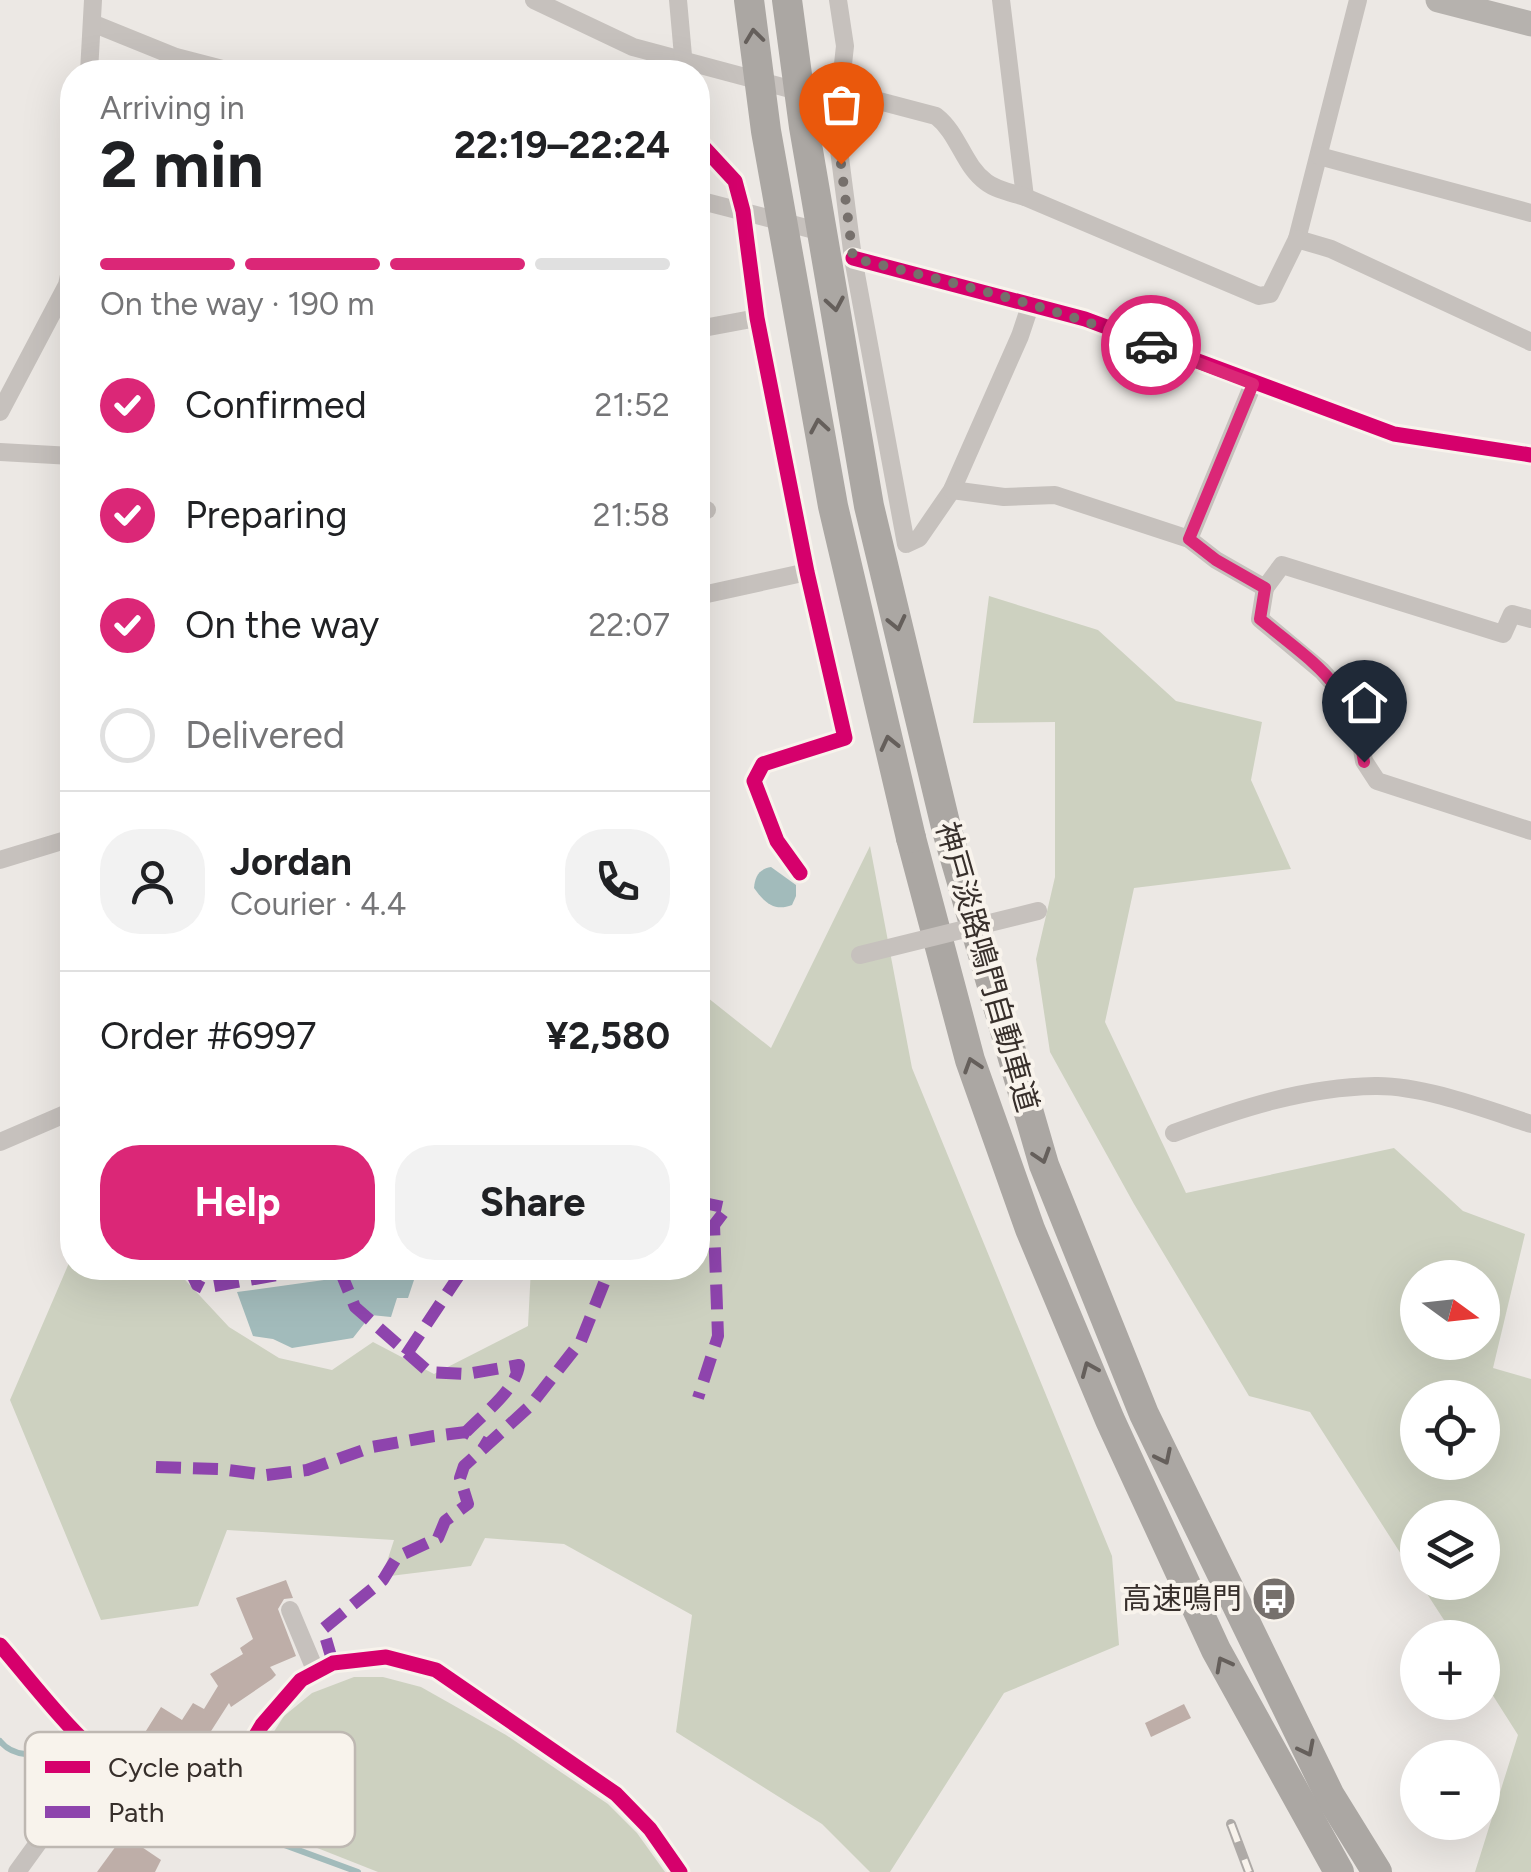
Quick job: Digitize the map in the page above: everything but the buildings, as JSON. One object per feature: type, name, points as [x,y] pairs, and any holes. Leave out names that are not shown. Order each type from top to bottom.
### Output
[{"type":"highway","name":"神戸淡路鳴門自動車道","points":[[749,0],[766,131],[833,506],[911,838],[970,1060],[1030,1230],[1110,1420],[1216,1650],[1339,1872]]},
{"type":"highway","name":"神戸淡路鳴門自動車道","points":[[787,0],[804,126],[870,506],[946,827],[1044,1164],[1144,1414],[1330,1796],[1377,1872]]},
{"type":"street","points":[[90,60],[93,0]]},
{"type":"street","points":[[534,0],[668,60]]},
{"type":"street","points":[[678,0],[683,60]]},
{"type":"street","points":[[838,0],[844,46],[836,127],[852,248],[906,544],[919,538],[952,490],[1031,303]]},
{"type":"street","points":[[1002,0],[1025,196]]},
{"type":"street","points":[[710,71],[936,116],[948,126],[973,170],[988,185],[1025,196],[1259,296],[1270,294],[1296,239],[1358,0]]},
{"type":"street","points":[[1438,0],[1531,24]]},
{"type":"street","points":[[92,24],[188,60]]},
{"type":"street","points":[[710,154],[734,181],[743,211],[757,318],[807,572],[846,738],[763,764],[754,782],[777,841],[800,873]]},
{"type":"street","points":[[1320,156],[1531,213]]},
{"type":"street","points":[[710,203],[1085,320],[1394,434],[1531,453]]},
{"type":"street","points":[[1296,239],[1331,249],[1531,342]]},
{"type":"street","points":[[0,412],[60,300]]},
{"type":"street","points":[[710,327],[757,318]]},
{"type":"street","points":[[1189,539],[1253,384]]},
{"type":"street","points":[[0,452],[60,455]]},
{"type":"street","points":[[952,490],[1004,497],[1055,495],[1189,539],[1216,560],[1265,588]]},
{"type":"street","points":[[1531,619],[1512,614],[1503,634],[1282,565],[1265,588],[1260,619],[1322,670],[1346,698],[1358,726],[1364,762],[1377,781],[1531,832]]},
{"type":"street","points":[[710,593],[807,572]]},
{"type":"street","points":[[0,860],[60,842]]},
{"type":"street","points":[[860,955],[1038,910]]},
{"type":"street","points":[[1174,1133],[1248,1105],[1378,1085],[1450,1098],[1531,1124]]},
{"type":"street","points":[[0,1142],[60,1118]]},
{"type":"street","points":[[290,1610],[316,1672]]},
{"type":"street","points":[[0,1645],[77,1732]]},
{"type":"street","points":[[258,1732],[301,1680],[346,1660],[386,1658],[436,1670],[616,1794],[650,1829],[680,1872]]},
{"type":"street","points":[[16,1872],[34,1847]]},
{"type":"green space","points":[[989,596],[1098,630],[1176,701],[1262,722],[1251,780],[1291,869],[1134,888],[1105,1022],[1186,1193],[1394,1148],[1463,1211],[1525,1234],[1500,1339],[1500,1260],[1400,1260],[1400,1360],[1495,1360],[1493,1368],[1531,1379],[1531,1872],[1475,1872],[1485,1840],[1500,1840],[1500,1792],[1518,1735],[1500,1707],[1500,1620],[1444,1620],[1431,1600],[1500,1600],[1500,1500],[1400,1500],[1400,1552],[1310,1412],[1249,1396],[1134,1204],[1050,1052],[1036,959],[1055,877],[1055,722],[973,723]]},
{"type":"green space","points":[[870,846],[912,1068],[1112,1556],[1119,1645],[1004,1693],[890,1872],[870,1872],[822,1824],[676,1732],[692,1615],[564,1544],[485,1538],[471,1566],[382,1577],[394,1540],[227,1530],[198,1606],[101,1620],[10,1400],[62,1280],[185,1280],[229,1327],[279,1358],[332,1370],[373,1342],[434,1374],[528,1326],[530,1280],[710,1280],[710,1000],[771,1048]]},
{"type":"green space","points":[[354,1677],[383,1677],[421,1687],[506,1735],[608,1804],[637,1833],[665,1872],[378,1872],[315,1847],[355,1847],[355,1732],[274,1732],[284,1716],[312,1693]]},
{"type":"water","points":[[771,867],[796,885],[792,905],[770,904],[754,888],[758,874]]},
{"type":"water","points":[[324,1280],[414,1280],[408,1298],[397,1298],[391,1317],[371,1315],[353,1338],[292,1348],[273,1339],[253,1336],[237,1292]]},
{"type":"waterway","points":[[0,1741],[13,1751],[25,1753]]},
{"type":"waterway","points":[[290,1847],[358,1872]]},
{"type":"railway","points":[[1231,1824],[1249,1872]]},
{"type":"marked path","points":[[698,1398],[718,1336],[714,1225],[727,1208],[710,1204]]},
{"type":"marked path","points":[[195,1280],[203,1288],[249,1280]]},
{"type":"marked path","points":[[344,1280],[355,1307],[429,1372],[467,1374],[519,1365],[505,1392],[466,1432]]},
{"type":"marked path","points":[[406,1355],[456,1280]]},
{"type":"marked path","points":[[333,1663],[323,1629],[383,1580],[397,1557],[438,1538],[445,1521],[468,1504],[460,1478],[464,1466],[530,1406],[581,1341],[605,1280]]},
{"type":"marked path","points":[[156,1467],[266,1475],[307,1470],[372,1447],[434,1436],[466,1432],[486,1444]]},
{"type":"cycle path","points":[[710,154],[735,181],[743,211],[757,318],[807,572],[845,738],[763,764],[754,781],[777,841],[800,873]]},
{"type":"cycle path","points":[[853,258],[1085,319],[1394,434],[1531,455]]},
{"type":"cycle path","points":[[0,1645],[75,1732]]},
{"type":"cycle path","points":[[258,1732],[301,1680],[333,1663],[386,1657],[436,1670],[616,1794],[650,1829],[680,1872]]},
{"type":"way so far","points":[[841,164],[853,258],[1031,303],[1151,345]]},
{"type":"place","name":"高速鳴門","points":[[1274,1599]]},
{"type":"route","points":[[1151,345],[1253,384],[1189,539],[1216,560],[1265,588],[1260,619],[1322,670],[1346,698],[1358,726],[1364,762]]}]
